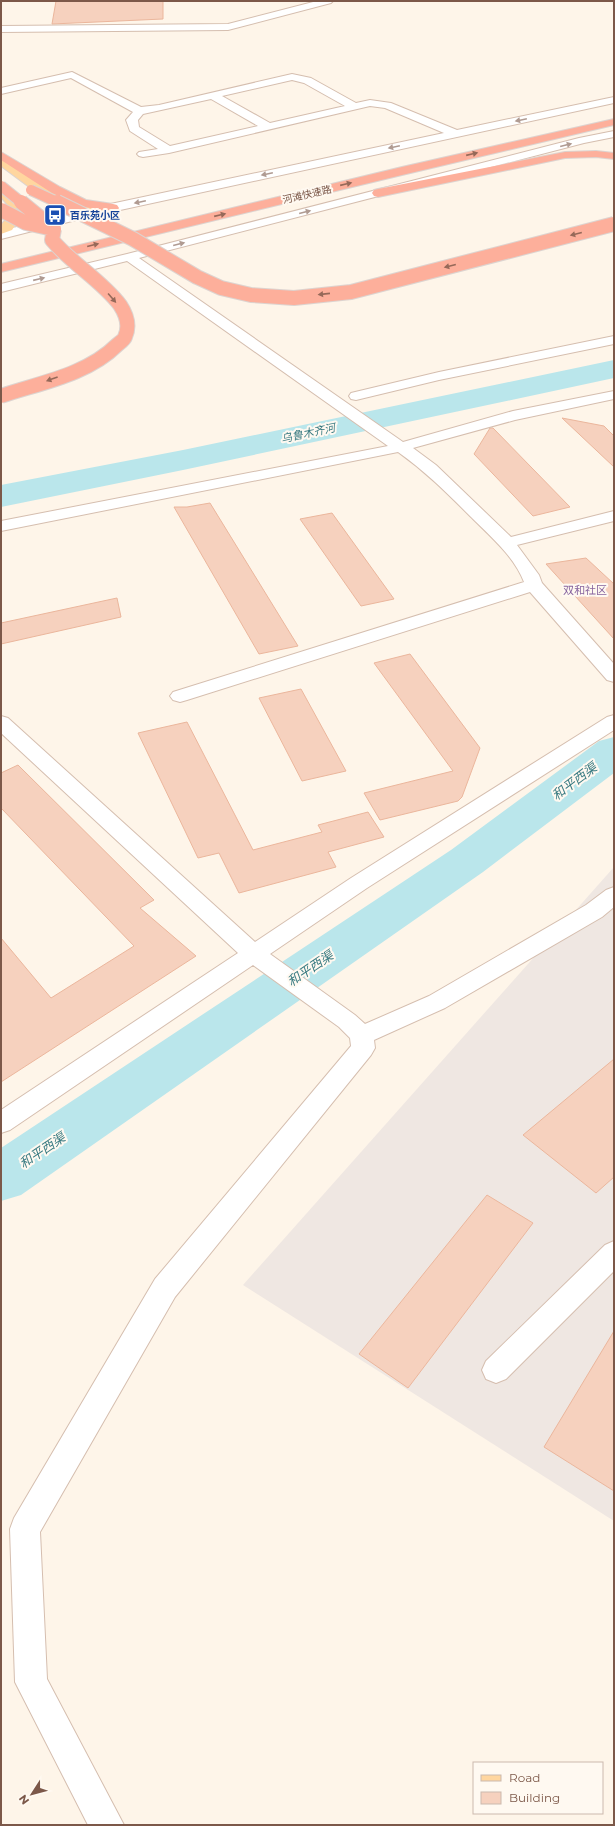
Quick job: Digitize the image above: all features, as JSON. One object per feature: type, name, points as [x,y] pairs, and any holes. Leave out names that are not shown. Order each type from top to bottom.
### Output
[{"type":"highway","name":"河滩快速路","points":[[1,256],[614,112]]},
{"type":"highway","name":"河滩快速路","points":[[1,268],[386,175],[614,122]]},
{"type":"highway","points":[[583,140],[614,131]]},
{"type":"highway","points":[[378,193],[564,155],[596,154],[614,156]]},
{"type":"highway","points":[[1,155],[7,162],[56,190],[83,203],[113,208]]},
{"type":"highway","points":[[1,168],[31,190],[132,239],[197,277],[222,288],[251,295],[294,298],[351,292],[614,224]]},
{"type":"highway","points":[[1,186],[54,229]]},
{"type":"highway","points":[[1,210],[21,223],[36,228],[54,229]]},
{"type":"highway","points":[[1,396],[74,372],[107,355],[125,337],[127,320],[120,307],[104,288],[58,249],[52,240],[54,229]]},
{"type":"main road","points":[[7,162],[44,192],[74,206],[98,211]]},
{"type":"main road","points":[[1,191],[8,197],[16,208],[16,215],[8,226],[1,230]]},
{"type":"street","points":[[1,29],[228,27],[328,1]]},
{"type":"street","points":[[1,91],[72,75],[139,111],[159,108],[292,77],[307,80],[355,107]]},
{"type":"street","points":[[212,95],[267,126]]},
{"type":"street","points":[[1,235],[98,211],[614,100]]},
{"type":"street","points":[[143,154],[169,150],[370,103],[387,105],[456,134]]},
{"type":"street","points":[[139,111],[132,120],[134,129],[169,150]]},
{"type":"street","points":[[1,288],[129,257],[583,140],[614,134]]},
{"type":"street","points":[[129,257],[351,402],[395,442],[430,468],[507,543],[530,575],[534,585],[614,676]]},
{"type":"street","points":[[351,402],[439,376],[614,340]]},
{"type":"street","points":[[1,526],[386,451],[395,442],[614,395]]},
{"type":"street","points":[[507,543],[614,516]]},
{"type":"street","points":[[180,696],[534,585]]},
{"type":"street","points":[[1,1123],[360,882],[614,721]]},
{"type":"street","points":[[1,722],[254,953],[354,1028],[362,1048],[165,1288],[25,1529],[31,1682],[107,1825]]},
{"type":"street","points":[[354,1028],[437,1002],[594,911],[614,895]]},
{"type":"street","points":[[496,1370],[614,1253]]},
{"type":"shaded area","points":[[614,867],[614,1521],[243,1285]]},
{"type":"building","points":[[56,1],[163,1],[163,19],[52,24]]},
{"type":"building","points":[[562,418],[604,426],[614,436],[614,467]]},
{"type":"building","points":[[490,428],[493,428],[570,507],[533,516],[474,454]]},
{"type":"building","points":[[210,503],[298,646],[259,654],[174,507],[187,507]]},
{"type":"building","points":[[332,513],[394,599],[361,606],[300,519]]},
{"type":"building","points":[[586,558],[614,584],[614,639],[546,564]]},
{"type":"building","points":[[117,598],[121,617],[1,644],[1,623]]},
{"type":"building","points":[[410,654],[480,748],[462,797],[458,801],[380,820],[364,793],[453,771],[374,663]]},
{"type":"building","points":[[301,689],[346,771],[302,781],[259,698]]},
{"type":"building","points":[[187,722],[253,850],[322,832],[318,825],[368,812],[384,837],[328,852],[336,867],[239,893],[219,853],[198,858],[138,733]]},
{"type":"building","points":[[18,765],[154,900],[140,908],[196,956],[1,1082],[1,938],[51,998],[134,946],[1,808],[1,773]]},
{"type":"building","points":[[614,1059],[614,1177],[596,1193],[523,1135]]},
{"type":"building","points":[[487,1195],[533,1223],[408,1388],[359,1354]]},
{"type":"building","points":[[614,1331],[614,1491],[544,1447]]},
{"type":"waterway","name":"乌鲁木齐河","points":[[1,496],[183,460],[614,369]]},
{"type":"waterway","name":"和平西渠","points":[[1,1178],[467,861],[614,751]]},
{"type":"place","name":"百乐苑小区","points":[[55,215]]},
{"type":"district","name":"双和社区","points":[[585,590]]}]
